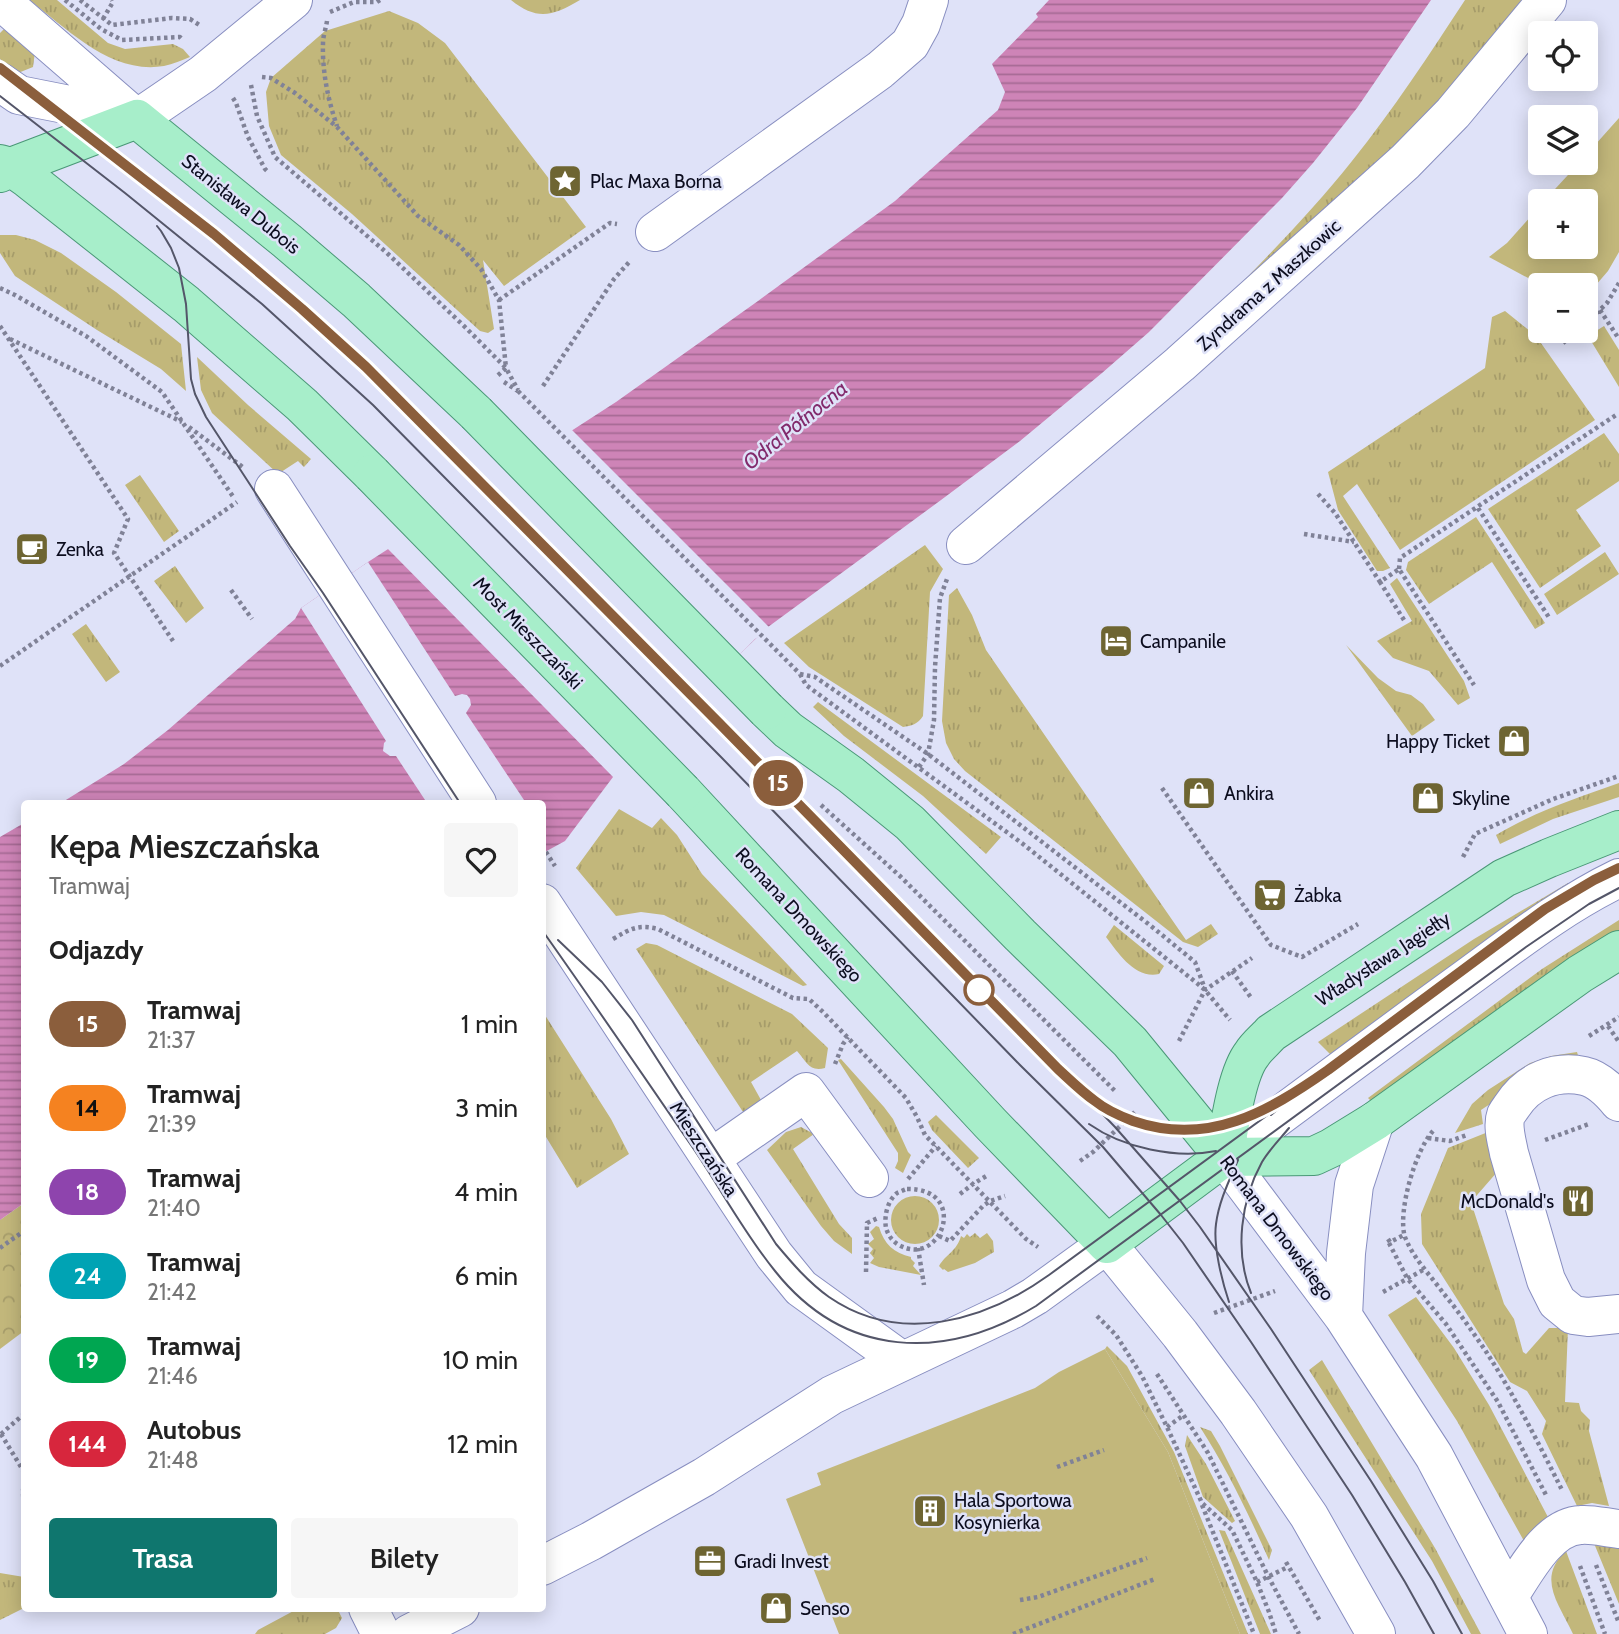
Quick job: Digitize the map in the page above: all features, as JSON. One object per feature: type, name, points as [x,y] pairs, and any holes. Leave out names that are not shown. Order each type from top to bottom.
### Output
[{"type":"main road","points":[[3,166],[137,119]]},
{"type":"main road","name":"Stanisława Dubois","points":[[137,119],[356,300],[476,413],[767,710]]},
{"type":"main road","name":"Most Mieszczański","points":[[3,166],[28,178],[186,304],[302,405],[683,792]]},
{"type":"main road","name":"Romana Dmowskiego","points":[[767,710],[910,823],[1130,1042],[1224,1157]]},
{"type":"main road","name":"Romana Dmowskiego","points":[[683,792],[1107,1244]]},
{"type":"main road","name":"Władysława Jagiełły","points":[[1224,1157],[1236,1096],[1247,1062],[1271,1033],[1504,878],[1619,830]]},
{"type":"main road","points":[[1107,1244],[1224,1157],[1314,1156],[1345,1141],[1580,974],[1619,950]]},
{"type":"street","name":"Stanisława Dubois","points":[[0,0],[137,119]]},
{"type":"street","points":[[0,82],[19,95],[137,119],[204,74],[293,0]]},
{"type":"street","points":[[655,232],[880,70],[910,44],[921,24],[929,0]]},
{"type":"street","name":"Zyndrama z Maszkowic","points":[[966,545],[1180,364],[1405,162],[1453,113],[1547,0]]},
{"type":"street","points":[[274,489],[475,800]]},
{"type":"street","points":[[1224,1157],[1553,915],[1619,878]]},
{"type":"street","name":"Mieszczańska","points":[[546,909],[774,1255],[801,1288],[902,1362]]},
{"type":"street","points":[[1619,1102],[1609,1090],[1586,1076],[1566,1074],[1546,1077],[1529,1086],[1519,1096],[1506,1115],[1505,1135],[1546,1280],[1557,1302],[1573,1315],[1588,1317],[1619,1314]]},
{"type":"street","points":[[711,1158],[806,1093],[869,1178]]},
{"type":"street","points":[[1343,1316],[1346,1253],[1354,1185],[1375,1121]]},
{"type":"street","name":"Romana Dmowskiego","points":[[1224,1157],[1343,1316],[1434,1456],[1528,1634]]},
{"type":"street","points":[[546,1564],[704,1477],[832,1395],[1013,1309],[1107,1244]]},
{"type":"street","name":"Romana Dmowskiego","points":[[1107,1244],[1238,1412],[1309,1516],[1376,1634]]},
{"type":"street","points":[[1509,1595],[1545,1544],[1564,1530],[1580,1524],[1619,1529]]},
{"type":"street","points":[[370,1612],[381,1634]]},
{"type":"street","points":[[409,1634],[452,1612]]},
{"type":"path","points":[[65,0],[101,29],[122,40],[180,37],[187,42]]},
{"type":"path","points":[[80,0],[112,24],[172,18],[190,19],[211,31]]},
{"type":"path","points":[[103,19],[112,0]]},
{"type":"path","points":[[328,12],[323,41],[324,64],[330,104],[337,127]]},
{"type":"path","points":[[506,369],[499,300],[481,269],[459,245],[418,216],[337,127],[295,93],[271,78],[252,78],[257,116],[275,157],[387,253],[464,326],[506,369],[519,391],[800,674],[806,685],[1004,830],[1205,990],[1229,1019]]},
{"type":"path","points":[[227,90],[236,103],[248,137],[265,169],[275,177]]},
{"type":"path","points":[[499,300],[610,223],[655,232],[614,279],[543,386]]},
{"type":"path","points":[[1619,283],[1600,310],[1619,339]]},
{"type":"path","points":[[0,288],[86,336],[162,392],[244,513]]},
{"type":"path","points":[[0,326],[128,519],[114,553],[173,641]]},
{"type":"path","points":[[9,339],[184,423],[274,489]]},
{"type":"path","points":[[488,369],[496,377],[506,369]]},
{"type":"path","points":[[1474,685],[1399,569],[1400,558],[1616,415]]},
{"type":"path","points":[[1318,494],[1355,542],[1404,620]]},
{"type":"path","points":[[0,666],[237,502]]},
{"type":"path","points":[[1478,508],[1550,619]]},
{"type":"path","points":[[1304,534],[1355,542]]},
{"type":"path","points":[[919,767],[928,754],[934,720],[940,598],[948,574],[966,545]]},
{"type":"path","points":[[1381,582],[1399,569]]},
{"type":"path","points":[[230,590],[252,619]]},
{"type":"path","points":[[800,674],[815,677],[928,754],[1130,909],[1185,957],[1195,962],[1205,990]]},
{"type":"path","points":[[1162,788],[1271,945]]},
{"type":"path","points":[[813,798],[901,877],[1116,1092]]},
{"type":"path","points":[[609,941],[638,927],[658,929],[793,998],[809,999],[906,1098],[925,1135],[1026,1239]]},
{"type":"path","points":[[1186,1028],[1205,990],[1252,958]]},
{"type":"path","points":[[1232,971],[1256,1004]]},
{"type":"path","points":[[1608,1026],[1619,1042]]},
{"type":"path","points":[[1083,1160],[1125,1122]]},
{"type":"path","points":[[1427,1138],[1410,1176],[1403,1216],[1404,1235],[1414,1254],[1486,1352],[1540,1446],[1580,1524],[1619,1623]]},
{"type":"path","points":[[907,1180],[936,1146]]},
{"type":"path","points":[[960,1194],[992,1172]]},
{"type":"path","points":[[906,1189],[917,1189],[929,1192],[939,1200],[944,1212],[944,1224],[939,1236],[930,1245],[918,1248],[904,1248],[894,1242],[887,1231],[886,1215],[897,1193],[906,1189]]},
{"type":"path","points":[[939,1236],[950,1241],[983,1206],[1013,1194]]},
{"type":"path","points":[[866,1272],[867,1223],[886,1215]]},
{"type":"path","points":[[0,1248],[21,1233]]},
{"type":"path","points":[[918,1248],[924,1285]]},
{"type":"path","points":[[1376,1296],[1426,1269]]},
{"type":"path","points":[[1097,1316],[1116,1335],[1142,1376],[1202,1503],[1254,1634]]},
{"type":"path","points":[[1154,1370],[1208,1453],[1299,1634]]},
{"type":"path","points":[[1167,1427],[1189,1411]]},
{"type":"path","points":[[21,1417],[1,1434],[21,1467]]},
{"type":"path","points":[[1057,1467],[1104,1450]]},
{"type":"path","points":[[1202,1503],[1232,1530],[1257,1582],[1276,1634]]},
{"type":"path","points":[[1020,1600],[1038,1597],[1147,1558]]},
{"type":"path","points":[[1257,1582],[1289,1567]]},
{"type":"path","points":[[1013,1634],[1155,1579]]},
{"type":"green space","points":[[29,0],[57,0],[108,43],[125,49],[173,44],[183,49],[190,57],[164,66],[126,64],[91,47]]},
{"type":"green space","points":[[511,0],[580,0],[561,10],[545,14],[529,11]]},
{"type":"green space","points":[[1465,0],[1526,0],[1432,115],[1200,325],[1297,224],[1352,161],[1396,102]]},
{"type":"green space","points":[[389,11],[418,23],[445,43],[586,227],[504,286],[483,260],[494,329],[488,333],[480,331],[352,214],[281,155],[269,126],[266,92],[271,78],[325,31]]},
{"type":"green space","points":[[5,28],[35,52],[33,67],[18,73],[0,59],[0,33]]},
{"type":"green space","points":[[1619,118],[1619,252],[1598,283],[1598,273],[1528,273],[1528,278],[1489,257],[1507,243],[1528,219],[1528,259],[1598,259],[1598,189],[1555,189],[1568,175],[1598,175],[1598,142]]},
{"type":"green space","points":[[0,235],[16,235],[35,240],[61,253],[116,292],[181,344],[186,391],[161,369],[15,276],[0,253]]},
{"type":"green space","points":[[1505,311],[1528,330],[1528,343],[1541,343],[1595,420],[1400,550],[1357,484],[1343,496],[1390,568],[1377,571],[1338,510],[1328,472],[1485,368],[1492,317]]},
{"type":"green space","points":[[1604,326],[1619,350],[1619,387],[1592,343],[1598,343],[1598,330]]},
{"type":"green space","points":[[197,357],[311,459],[304,467],[298,461],[278,474],[212,413],[201,390]]},
{"type":"green space","points":[[1604,433],[1619,454],[1619,481],[1576,510],[1601,546],[1540,588],[1488,509]]},
{"type":"green space","points":[[140,475],[179,531],[164,542],[125,485]]},
{"type":"green space","points":[[1476,517],[1545,623],[1535,629],[1492,562],[1429,604],[1406,570],[1408,562]]},
{"type":"green space","points":[[925,545],[943,569],[930,592],[923,716],[914,724],[903,727],[809,667],[784,643]]},
{"type":"green space","points":[[1605,552],[1619,574],[1557,615],[1544,594]]},
{"type":"green space","points":[[175,566],[204,608],[186,623],[154,581]]},
{"type":"green space","points":[[1397,578],[1464,681],[1470,698],[1458,705],[1429,671],[1393,658],[1377,641],[1412,621],[1390,584]]},
{"type":"green space","points":[[957,588],[972,615],[986,650],[1186,940],[1211,924],[1218,934],[1198,947],[1183,942],[965,771],[954,759],[946,743],[942,721],[949,595]]},
{"type":"green space","points":[[86,624],[120,672],[106,682],[72,634]]},
{"type":"green space","points":[[1346,645],[1378,678],[1396,691],[1411,695],[1423,704],[1435,720],[1412,736]]},
{"type":"green space","points":[[818,702],[1001,837],[986,854],[923,796],[844,736],[813,707]]},
{"type":"green space","points":[[1619,783],[1619,797],[1553,819],[1500,844],[1496,835],[1525,819]]},
{"type":"green space","points":[[619,809],[652,828],[661,818],[677,835],[702,874],[807,985],[803,986],[664,915],[641,912],[616,916],[576,868]]},
{"type":"green space","points":[[1568,883],[1573,883],[1332,1056],[1318,1042],[1474,939]]},
{"type":"green space","points":[[1619,920],[1619,930],[1553,969],[1373,1103],[1368,1098],[1542,969]]},
{"type":"green space","points":[[1114,925],[1164,966],[1159,974],[1142,973],[1128,964],[1106,937]]},
{"type":"green space","points":[[646,943],[657,945],[792,1014],[828,1048],[825,1068],[815,1069],[797,1051],[751,1082],[761,1100],[747,1118],[636,949]]},
{"type":"green space","points":[[546,1017],[611,1119],[629,1154],[577,1188],[546,1137]]},
{"type":"green space","points":[[1577,1052],[1580,1062],[1543,1069],[1481,1110],[1483,1124],[1455,1133],[1472,1104],[1488,1090],[1530,1063]]},
{"type":"green space","points":[[841,1059],[893,1119],[911,1155],[903,1173],[895,1168],[898,1153],[838,1060]]},
{"type":"green space","points":[[936,1115],[979,1158],[968,1168],[932,1130],[928,1122]]},
{"type":"green space","points":[[801,1127],[814,1134],[793,1149],[839,1224],[852,1238],[852,1254],[834,1241],[821,1226],[767,1150],[786,1132]]},
{"type":"green space","points":[[1488,1132],[1498,1171],[1471,1202],[1504,1304],[1514,1319],[1523,1352],[1526,1354],[1549,1328],[1568,1328],[1565,1402],[1579,1403],[1581,1411],[1590,1420],[1589,1431],[1609,1506],[1592,1503],[1577,1506],[1542,1434],[1546,1421],[1527,1391],[1510,1382],[1422,1244],[1421,1214],[1448,1148]]},
{"type":"green space","points":[[915,1196],[924,1197],[932,1203],[938,1211],[938,1229],[932,1237],[924,1243],[915,1244],[906,1243],[898,1237],[892,1229],[891,1220],[892,1211],[898,1203],[906,1197]]},
{"type":"green space","points":[[21,1205],[21,1333],[0,1349],[0,1220]]},
{"type":"green space","points":[[876,1226],[890,1247],[911,1257],[915,1263],[913,1266],[921,1275],[870,1263],[874,1258],[870,1253],[873,1249],[868,1244],[874,1239],[870,1232]]},
{"type":"green space","points":[[975,1233],[980,1238],[987,1233],[993,1241],[994,1252],[975,1263],[948,1272],[943,1270],[939,1266],[961,1236],[964,1238],[967,1234],[970,1237]]},
{"type":"green space","points":[[1416,1297],[1454,1348],[1489,1405],[1549,1519],[1524,1541],[1457,1421],[1388,1315]]},
{"type":"green space","points":[[1107,1346],[1127,1366],[1174,1452],[1248,1634],[1240,1634],[1168,1452],[1105,1349]]},
{"type":"green space","points":[[1105,1349],[1168,1452],[1240,1634],[839,1634],[786,1499],[821,1485],[817,1473],[1035,1388],[1059,1372]]},
{"type":"green space","points":[[1322,1360],[1435,1548],[1481,1634],[1471,1634],[1432,1561],[1309,1370]]},
{"type":"green space","points":[[1200,1427],[1211,1431],[1220,1446],[1272,1550],[1269,1560],[1237,1492]]},
{"type":"green space","points":[[1187,1435],[1206,1464],[1235,1521],[1232,1523],[1203,1497],[1185,1446]]},
{"type":"green space","points":[[1219,1530],[1225,1531],[1271,1634],[1260,1634]]},
{"type":"green space","points":[[1591,1536],[1619,1547],[1619,1604]]},
{"type":"green space","points":[[1566,1551],[1597,1634],[1573,1634],[1557,1602],[1551,1581],[1552,1571]]},
{"type":"green space","points":[[0,1573],[21,1576],[21,1610],[0,1620]]},
{"type":"green space","points":[[292,1612],[339,1612],[342,1618],[336,1628],[325,1634],[255,1634]]},
{"type":"water","name":"Odra Północna","points":[[1049,0],[1431,0],[1357,108],[1313,163],[1282,198],[1149,332],[1020,441],[768,627],[613,777],[565,841],[546,851],[546,800],[66,800],[124,764],[168,730],[295,619],[301,608],[616,402],[895,201],[998,110],[1005,92],[992,64],[1038,17],[1036,14]]},
{"type":"water","points":[[21,825],[21,1205],[0,1220],[0,837]]},
{"type":"pier","points":[[570,428],[771,629],[755,639],[616,780],[386,547]]},
{"type":"pier","points":[[368,562],[455,696],[467,695],[470,699],[471,705],[466,713],[524,800],[425,800],[396,756],[390,756],[383,751],[386,741],[301,608]]},
{"type":"tram line","points":[[0,68],[254,267],[397,397],[1115,1127],[1180,1201],[1271,1329],[1371,1481],[1433,1581],[1462,1634]]},
{"type":"tram line","name":"15","points":[[0,68],[214,234],[366,367],[1058,1069],[1096,1103],[1122,1116],[1149,1126],[1178,1130],[1223,1126],[1256,1114],[1328,1070],[1545,909],[1619,868]]},
{"type":"tram line","points":[[0,96],[262,304],[373,405],[1103,1147],[1183,1243],[1251,1342],[1352,1495],[1434,1634]]},
{"type":"tram line","points":[[157,226],[171,248],[179,268],[186,304],[191,379],[206,417],[458,800]]},
{"type":"tram line","points":[[1271,1115],[1311,1082],[1545,909],[1619,868]]},
{"type":"tram line","points":[[546,936],[775,1271],[803,1300],[833,1321],[864,1335],[898,1342],[932,1342],[967,1336],[1002,1324],[1036,1306],[1526,947],[1589,904],[1619,888]]},
{"type":"tram line","points":[[558,940],[602,982],[632,1020],[776,1244],[807,1279],[829,1297],[856,1312],[884,1321],[913,1324],[942,1322],[998,1305],[1024,1291],[1277,1108]]},
{"type":"tram line","points":[[1102,1106],[1141,1123],[1176,1130],[1221,1126],[1263,1111]]},
{"type":"tram line","points":[[1089,1124],[1118,1139],[1150,1149],[1184,1154],[1216,1151]]},
{"type":"tram line","points":[[1251,1293],[1241,1243],[1245,1209],[1262,1162],[1289,1128]]},
{"type":"tram line","points":[[1229,1302],[1215,1233],[1222,1199],[1238,1160]]},
{"type":"place","name":"Plac Maxa Borna","points":[[565,181]]},
{"type":"place","name":"Zenka","points":[[32,549]]},
{"type":"place","name":"Campanile","points":[[1116,641]]},
{"type":"place","name":"Happy Ticket","points":[[1514,741]]},
{"type":"place","name":"Ankira","points":[[1199,793]]},
{"type":"place","name":"Skyline","points":[[1428,798]]},
{"type":"place","name":"Żabka","points":[[1270,895]]},
{"type":"place","name":"McDonald's","points":[[1578,1201]]},
{"type":"place","name":"Hala Sportowa Kosynierka","points":[[930,1511]]},
{"type":"place","name":"Gradi Invest","points":[[710,1561]]},
{"type":"place","name":"Senso","points":[[776,1608]]}]
